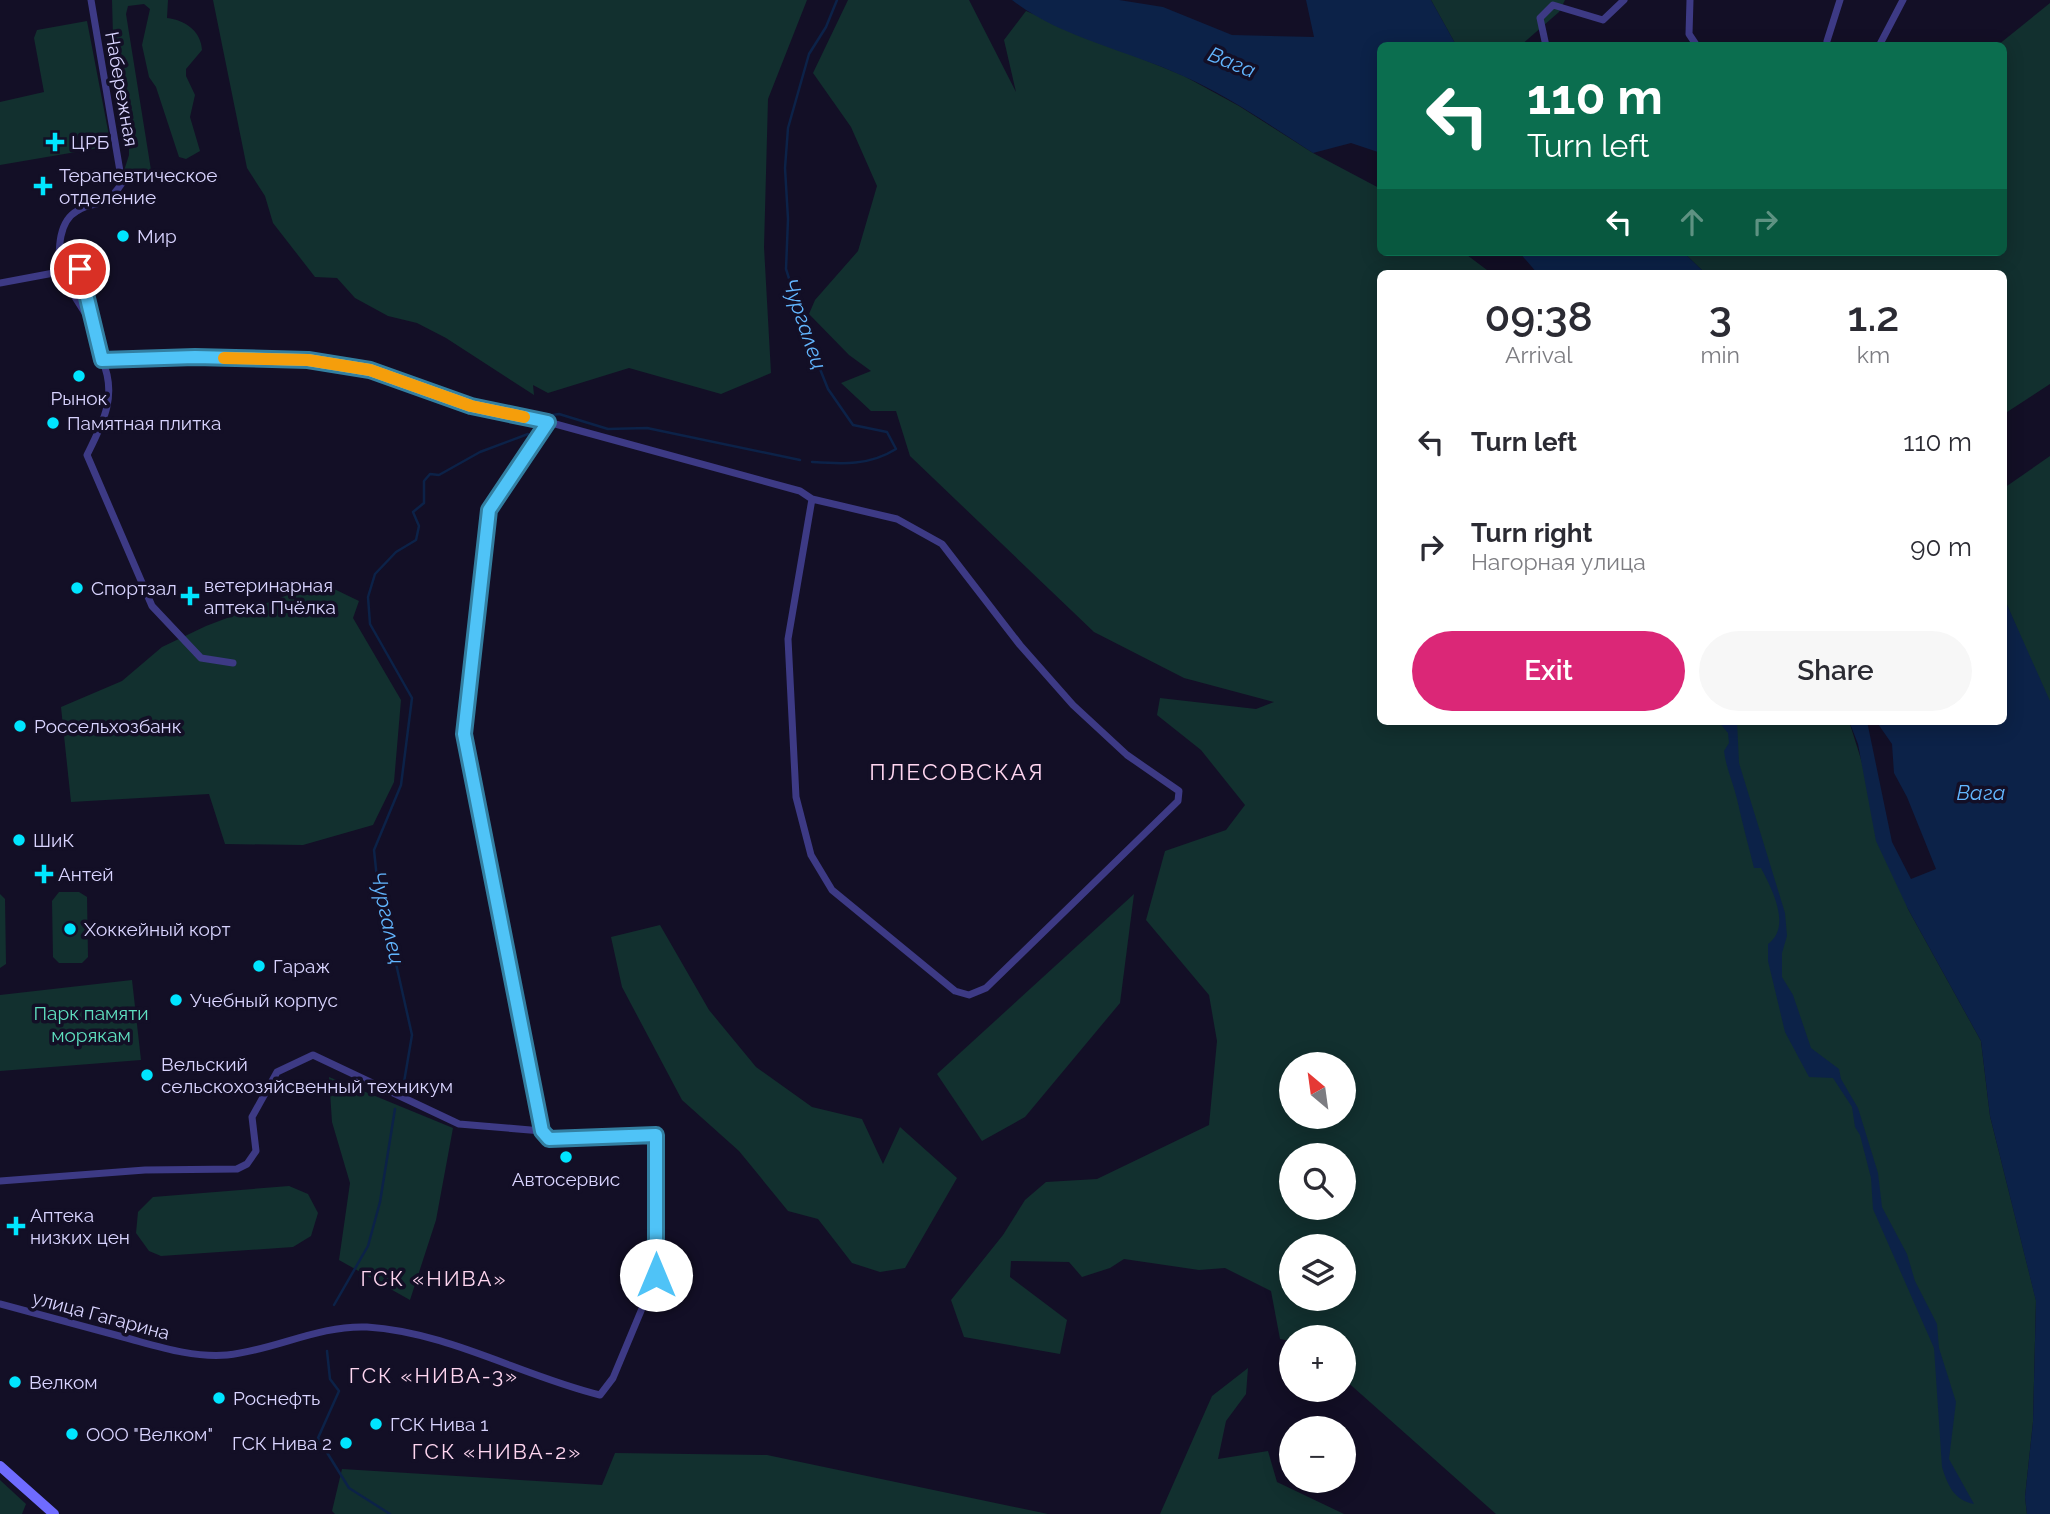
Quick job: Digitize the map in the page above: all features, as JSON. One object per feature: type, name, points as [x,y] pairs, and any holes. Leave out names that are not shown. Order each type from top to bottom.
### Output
[{"type":"main road","points":[[0,1466],[54,1514]]},
{"type":"street","name":"Набережная","points":[[59,272],[60,240],[67,222],[77,211],[101,205],[122,183],[91,0]]},
{"type":"street","points":[[1545,42],[1539,18],[1553,5],[1603,20],[1624,0]]},
{"type":"street","points":[[1690,0],[1689,34],[1694,42]]},
{"type":"street","points":[[1827,41],[1840,0]]},
{"type":"street","points":[[1881,42],[1903,0]]},
{"type":"street","points":[[0,283],[80,269],[102,360],[111,378],[107,414],[87,455],[156,611],[201,657],[233,663]]},
{"type":"street","points":[[59,272],[93,325]]},
{"type":"street","points":[[102,360],[195,357],[308,360],[370,370],[471,406],[548,422],[768,485],[800,491],[812,499],[897,519],[942,544],[1020,645],[1073,705],[1127,755],[1179,791],[1178,801],[1089,889],[986,988],[969,995],[955,991],[832,890],[811,855],[796,797],[788,639],[812,499]]},
{"type":"street","points":[[0,1181],[145,1170],[237,1169],[247,1164],[256,1151],[253,1117],[277,1072],[313,1055],[458,1124],[542,1131],[464,734],[489,510],[548,422]]},
{"type":"street","name":"улица Гагарина","points":[[0,1304],[171,1351],[226,1355],[326,1329],[366,1327],[413,1333],[455,1345],[566,1387],[600,1395],[613,1378],[656,1275],[656,1135],[549,1139],[542,1131]]},
{"type":"green space","points":[[112,0],[168,0],[167,18],[180,21],[191,28],[199,37],[202,50],[186,69],[186,76],[195,95],[190,117],[200,151],[186,159],[179,157],[156,87],[149,77],[142,45],[150,9],[144,4],[128,6],[126,14],[151,170],[144,179],[130,184],[126,184],[122,177],[129,155],[129,114],[113,36]]},
{"type":"green space","points":[[213,0],[807,0],[768,99],[764,247],[771,373],[721,394],[629,368],[548,393],[533,385],[534,395],[446,338],[417,323],[388,316],[355,298],[337,278],[315,277],[273,223],[265,196],[247,168]]},
{"type":"green space","points":[[848,0],[969,0],[1016,92],[1004,40],[1026,11],[1184,76],[1239,106],[1313,153],[1377,187],[1377,256],[1468,256],[1487,270],[1377,270],[1377,725],[1850,725],[1908,909],[1981,1041],[1990,1116],[2036,1300],[2033,1422],[2025,1497],[2027,1514],[1496,1514],[1356,1390],[1356,1325],[1279,1325],[1279,1334],[1271,1291],[1225,1268],[1199,1270],[1124,1259],[1110,1268],[1082,1277],[1069,1262],[1011,1261],[1010,1277],[1067,1320],[1060,1354],[964,1337],[951,1300],[1003,1235],[1025,1200],[1046,1182],[1097,1179],[1209,1125],[1217,1041],[1209,995],[1146,920],[1165,851],[1226,830],[1245,805],[1201,750],[1157,715],[1160,698],[1256,709],[1274,702],[1184,678],[1094,632],[910,456],[896,411],[871,411],[841,383],[871,371],[849,355],[809,314],[815,300],[858,251],[877,186],[851,127],[813,73]]},
{"type":"green space","points":[[1431,0],[1565,0],[1559,12],[1525,42],[1454,42]]},
{"type":"green space","points":[[2050,3],[2050,384],[2007,412],[2007,270],[1702,270],[1687,256],[2007,256],[2007,42],[2002,42]]},
{"type":"green space","name":"ЦРБ","points":[[87,21],[111,146],[0,165],[0,102],[44,92],[34,38],[37,30]]},
{"type":"green space","points":[[2050,456],[2050,707],[2007,605],[2007,486]]},
{"type":"green space","points":[[330,587],[359,601],[353,618],[401,700],[394,782],[373,825],[303,845],[225,844],[209,794],[71,802],[61,707],[122,681],[162,647],[206,626],[301,590]]},
{"type":"green space","name":"Хоккейный корт","points":[[59,892],[79,892],[87,897],[88,957],[82,963],[59,963],[53,957],[52,901]]},
{"type":"green space","points":[[0,894],[5,899],[6,964],[0,968]]},
{"type":"green space","points":[[1134,894],[1120,1003],[1025,1117],[982,1141],[937,1074]]},
{"type":"green space","points":[[660,925],[709,1010],[756,1067],[812,1107],[862,1119],[883,1164],[900,1127],[957,1178],[905,1268],[880,1272],[852,1263],[818,1219],[788,1211],[739,1151],[682,1100],[622,987],[611,937]]},
{"type":"green space","name":"Парк памяти морякам","points":[[132,980],[141,1060],[0,1071],[0,995]]},
{"type":"green space","points":[[329,1077],[453,1128],[436,1220],[410,1300],[339,1260],[350,1183],[332,1122]]},
{"type":"green space","points":[[289,1186],[308,1194],[318,1213],[311,1236],[293,1247],[161,1256],[149,1251],[136,1233],[138,1212],[153,1197]]},
{"type":"green space","points":[[1248,1368],[1246,1394],[1226,1421],[1218,1459],[1268,1451],[1279,1483],[1279,1493],[1300,1493],[1344,1514],[1160,1514],[1212,1396]]},
{"type":"green space","points":[[615,1453],[767,1455],[1048,1514],[335,1514],[332,1511],[342,1469],[602,1485]]},
{"type":"green space","points":[[0,1480],[26,1504],[22,1514],[0,1514]]},
{"type":"water","name":"Вага","points":[[1012,0],[1119,0],[1163,7],[1232,35],[1314,37],[1306,0],[1431,0],[1454,42],[1377,42],[1377,152],[1351,143],[1313,153],[1250,112],[1200,84],[1073,34],[1031,13]]},
{"type":"water","points":[[1522,256],[1687,256],[1702,270],[1534,270]]},
{"type":"water","name":"Вага","points":[[2007,605],[2050,701],[2050,1514],[2027,1514],[2025,1497],[2033,1422],[2036,1301],[1990,1116],[1981,1041],[1908,909],[1876,841],[1858,744],[1851,725],[1868,725],[1892,842],[1911,879],[1936,869],[1907,797],[1894,773],[1892,744],[1879,725],[2007,725]]},
{"type":"water","points":[[1721,725],[1737,725],[1739,763],[1785,913],[1787,936],[1782,953],[1782,977],[1793,995],[1811,1048],[1839,1069],[1841,1079],[1858,1108],[1878,1173],[1882,1207],[1907,1254],[1915,1281],[1937,1324],[1939,1348],[1956,1402],[1949,1459],[1974,1504],[1957,1496],[1942,1467],[1934,1348],[1873,1209],[1871,1178],[1860,1135],[1855,1127],[1852,1107],[1833,1078],[1809,1077],[1785,1032],[1768,961],[1768,944],[1779,928],[1778,908],[1761,868],[1754,868],[1725,757],[1724,751],[1729,743],[1728,733]]},
{"type":"waterway","name":"Чургалец","points":[[812,462],[865,461],[896,449],[887,432],[853,425],[828,389],[810,344],[786,269],[788,219],[785,168],[788,128],[809,54],[826,27],[837,0]]},
{"type":"waterway","name":"Чургалец","points":[[540,417],[559,414],[608,429],[647,428],[800,460]]},
{"type":"waterway","name":"Чургалец","points":[[402,1094],[412,1035],[377,879],[374,850],[401,785],[412,698],[370,624],[368,597],[375,574],[396,552],[416,540],[419,526],[413,512],[424,503],[424,481],[430,474],[439,475],[480,452],[528,434]]},
{"type":"waterway","name":"Чургалец","points":[[334,1305],[368,1246],[380,1202],[395,1109]]},
{"type":"waterway","name":"Чургалец","points":[[327,1351],[330,1379],[339,1391],[318,1438],[349,1488],[390,1514]]},
{"type":"slow traffic","points":[[224,358],[308,360],[370,370],[471,406],[524,417]]},
{"type":"place","name":"ЦРБ","points":[[55,142]]},
{"type":"place","name":"Терапевтическое отделение","points":[[43,186]]},
{"type":"place","name":"Мир","points":[[123,236]]},
{"type":"place","name":"Рынок","points":[[79,376]]},
{"type":"place","name":"Памятная плитка","points":[[53,423]]},
{"type":"place","name":"Спортзал","points":[[77,588]]},
{"type":"place","name":"ветеринарная аптека Пчёлка","points":[[190,596]]},
{"type":"place","name":"Россельхозбанк","points":[[20,726]]},
{"type":"place","name":"ШиК","points":[[19,840]]},
{"type":"place","name":"Антей","points":[[44,874]]},
{"type":"place","name":"Хоккейный корт","points":[[70,929]]},
{"type":"place","name":"Гараж","points":[[259,966]]},
{"type":"place","name":"Учебный корпус","points":[[176,1000]]},
{"type":"place","name":"Вельский сельскохозяйсвенный техникум","points":[[147,1075]]},
{"type":"place","name":"Автосервис","points":[[566,1157]]},
{"type":"place","name":"Аптека низких цен","points":[[16,1226]]},
{"type":"place","name":"Велком","points":[[15,1382]]},
{"type":"place","name":"Роснефть","points":[[219,1398]]},
{"type":"place","name":"ГСК Нива 1","points":[[376,1424]]},
{"type":"place","name":"ООО \"Велком\"","points":[[72,1434]]},
{"type":"place","name":"ГСК Нива 2","points":[[346,1443]]},
{"type":"district","name":"ПЛЕСОВСКАЯ","points":[[957,771]]},
{"type":"district","name":"ГСК «НИВА»","points":[[434,1278]]},
{"type":"district","name":"ГСК «НИВА-3»","points":[[434,1375]]},
{"type":"district","name":"ГСК «НИВА-2»","points":[[497,1451]]},
{"type":"route","points":[[80,269],[102,360],[195,357],[308,360],[370,370],[471,406],[548,422],[489,510],[464,734],[542,1131],[549,1139],[656,1135],[656,1275]]}]
